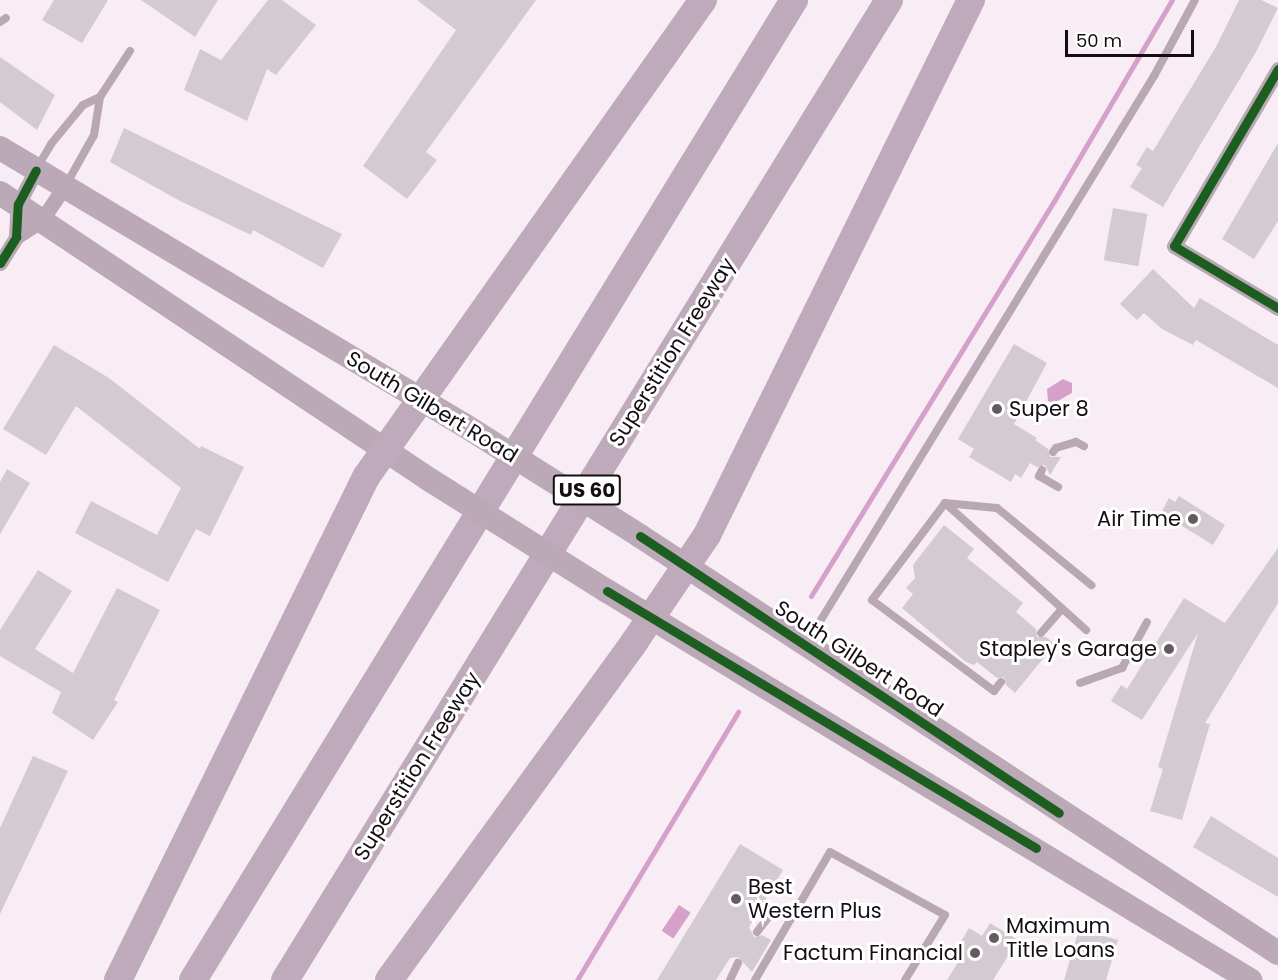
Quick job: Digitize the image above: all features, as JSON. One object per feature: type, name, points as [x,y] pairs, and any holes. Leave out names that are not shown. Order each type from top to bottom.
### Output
[{"type":"highway","points":[[118,980],[366,477],[419,398],[703,0]]},
{"type":"highway","points":[[193,980],[794,0]]},
{"type":"highway","name":"Superstition Freeway","points":[[285,980],[889,0]]},
{"type":"highway","points":[[389,980],[651,618],[707,535],[972,0]]},
{"type":"main road","name":"South Gilbert Road","points":[[0,148],[464,425],[640,536],[1278,953]]},
{"type":"main road","points":[[9,199],[383,451],[651,618],[1250,980]]},
{"type":"street","points":[[1278,69],[1174,246],[1278,308]]},
{"type":"street","points":[[16,237],[9,199],[36,170]]},
{"type":"street","points":[[0,263],[16,237],[41,221],[64,186]]},
{"type":"lane","points":[[806,645],[1154,76],[1195,0]]},
{"type":"lane","points":[[64,186],[93,135],[100,98],[130,51]]},
{"type":"lane","points":[[36,170],[51,144],[83,105],[100,98]]},
{"type":"lane","points":[[1053,452],[1056,448],[1076,442],[1084,446]]},
{"type":"lane","points":[[1042,470],[1039,476],[1058,488]]},
{"type":"lane","points":[[945,503],[997,508],[1091,585]]},
{"type":"lane","points":[[945,503],[1086,630]]},
{"type":"lane","points":[[945,503],[872,600],[994,691],[1001,682]]},
{"type":"lane","points":[[1041,633],[1062,609]]},
{"type":"lane","points":[[1080,682],[1122,668],[1148,622]]},
{"type":"lane","points":[[754,980],[830,852],[945,915],[905,980]]},
{"type":"lane","points":[[757,932],[775,909],[795,911]]},
{"type":"lane","points":[[730,980],[738,963]]},
{"type":"shaded area","points":[[1063,379],[1072,383],[1072,393],[1054,403],[1048,401],[1047,389]]},
{"type":"shaded area","points":[[679,905],[691,913],[673,939],[662,931]]},
{"type":"building","points":[[54,0],[108,0],[82,43],[42,20]]},
{"type":"building","points":[[141,0],[218,0],[195,37]]},
{"type":"building","points":[[268,0],[282,0],[316,25],[276,75],[267,69],[247,121],[184,90],[200,49],[221,60]]},
{"type":"building","points":[[417,0],[536,0],[426,152],[437,160],[407,199],[363,166],[456,30]]},
{"type":"building","points":[[1239,0],[1261,0],[1278,8],[1256,52],[1163,207],[1130,187],[1142,168],[1136,165],[1147,147],[1153,151],[1217,45]]},
{"type":"building","points":[[0,57],[55,95],[37,130],[0,102]]},
{"type":"building","points":[[124,128],[342,234],[323,268],[253,230],[251,235],[180,201],[110,162]]},
{"type":"building","points":[[1278,143],[1278,221],[1254,259],[1222,239]]},
{"type":"building","points":[[1113,208],[1147,214],[1138,266],[1104,260]]},
{"type":"building","points":[[1153,269],[1194,308],[1200,298],[1278,345],[1278,388],[1196,340],[1193,345],[1162,329],[1144,313],[1137,320],[1120,304]]},
{"type":"building","name":"Super 8","points":[[1014,344],[1047,363],[1014,424],[1037,438],[1035,440],[1048,449],[1050,457],[1061,457],[1050,475],[1045,465],[1037,467],[1030,463],[1021,478],[1015,474],[1011,482],[969,457],[974,449],[958,439]]},
{"type":"building","points":[[54,345],[109,378],[200,449],[201,446],[244,467],[210,536],[196,529],[168,582],[75,533],[91,501],[157,535],[181,488],[76,406],[46,455],[3,429]]},
{"type":"building","points":[[7,469],[30,483],[0,534],[0,482]]},
{"type":"building","name":"Air Time","points":[[1179,496],[1225,525],[1213,545],[1161,513],[1169,498],[1175,502]]},
{"type":"building","points":[[944,525],[974,549],[967,558],[1023,603],[1016,612],[1036,629],[1037,637],[1046,637],[1055,644],[1015,693],[1006,685],[1004,677],[997,678],[977,662],[974,665],[966,662],[902,608],[913,594],[906,588],[915,578],[913,565]]},
{"type":"building","points":[[1278,548],[1278,603],[1205,723],[1210,724],[1182,820],[1150,811],[1163,769],[1158,767],[1198,633],[1142,720],[1111,701],[1121,685],[1127,689],[1184,598],[1225,623]]},
{"type":"building","points":[[38,570],[72,591],[35,649],[73,673],[117,588],[160,610],[114,700],[118,702],[93,740],[52,713],[61,692],[0,656],[0,630]]},
{"type":"building","points":[[33,756],[68,771],[0,914],[0,828]]},
{"type":"building","points":[[1211,816],[1278,858],[1278,897],[1193,847]]},
{"type":"building","name":"Best Western Plus","points":[[740,844],[783,870],[749,927],[754,937],[762,935],[771,940],[752,972],[738,957],[730,958],[716,980],[657,980]]},
{"type":"building","points":[[990,923],[1018,940],[993,980],[947,980],[960,959],[953,955],[969,928],[982,936]]},
{"type":"building","points":[[1079,929],[1118,940],[1106,980],[1064,980]]},
{"type":"waterway","points":[[811,596],[1054,201],[1172,0]]},
{"type":"waterway","points":[[577,980],[738,712]]},
{"type":"cycle path","points":[[1278,69],[1174,246],[1278,308]]},
{"type":"cycle path","points":[[0,263],[16,237],[18,204],[36,170]]},
{"type":"cycle path","points":[[640,536],[1059,813]]},
{"type":"cycle path","points":[[607,591],[1036,848]]},
{"type":"place","name":"Super 8","points":[[997,409]]},
{"type":"place","name":"Air Time","points":[[1193,519]]},
{"type":"place","name":"Stapley's Garage","points":[[1169,649]]},
{"type":"place","name":"Best Western Plus","points":[[736,899]]},
{"type":"place","name":"Maximum Title Loans","points":[[994,938]]},
{"type":"place","name":"Factum Financial","points":[[975,953]]}]
